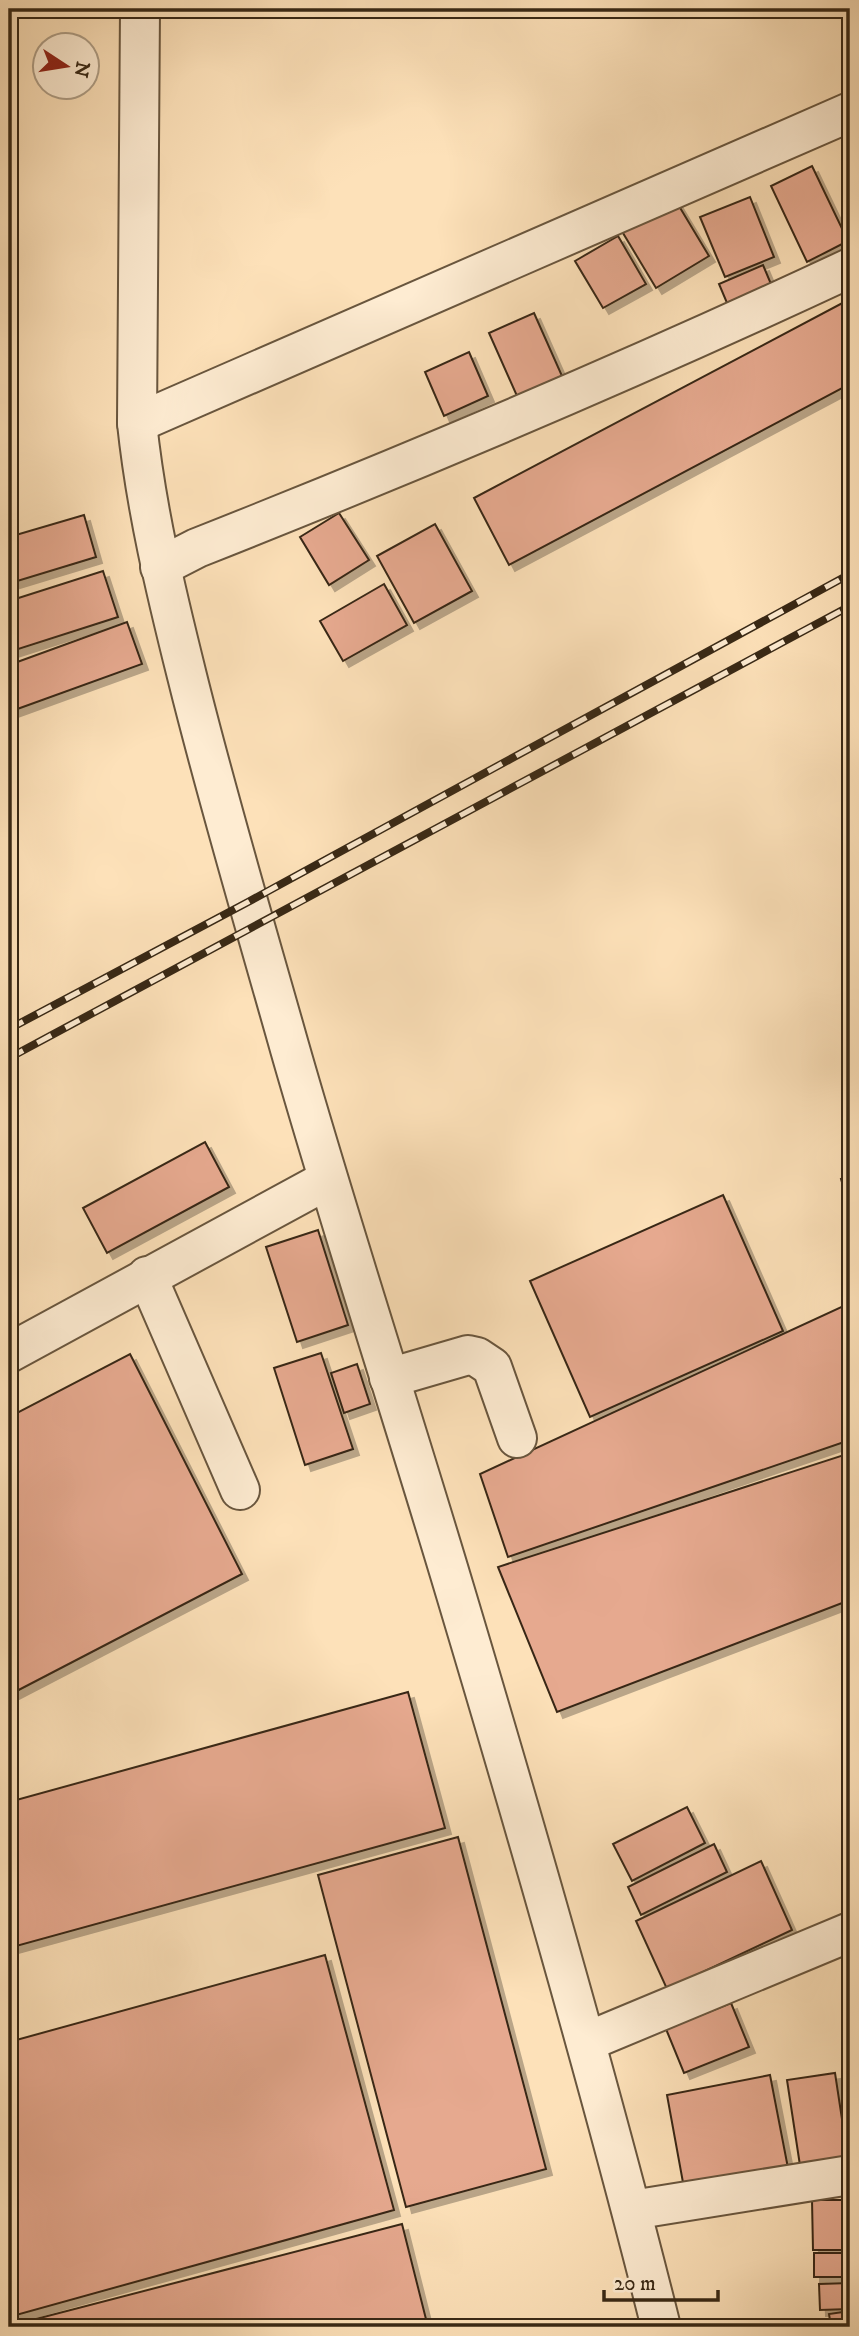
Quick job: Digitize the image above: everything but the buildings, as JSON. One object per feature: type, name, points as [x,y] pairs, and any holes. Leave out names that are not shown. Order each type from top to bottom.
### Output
[{"type":"street","points":[[140,9],[137,423],[142,471],[160,567],[222,809],[327,1180],[454,1590],[586,2042],[661,2327]]},
{"type":"street","points":[[137,423],[850,112]]},
{"type":"street","points":[[160,567],[197,548],[500,424],[850,268]]},
{"type":"street","points":[[9,1353],[327,1180]]},
{"type":"street","points":[[147,1276],[240,1490]]},
{"type":"street","points":[[390,1378],[468,1355],[477,1357],[492,1367],[517,1438]]},
{"type":"street","points":[[586,2042],[850,1932]]},
{"type":"street","points":[[632,2210],[850,2175]]},
{"type":"railway","points":[[9,1029],[850,574]]},
{"type":"railway","points":[[9,1058],[850,606]]}]
